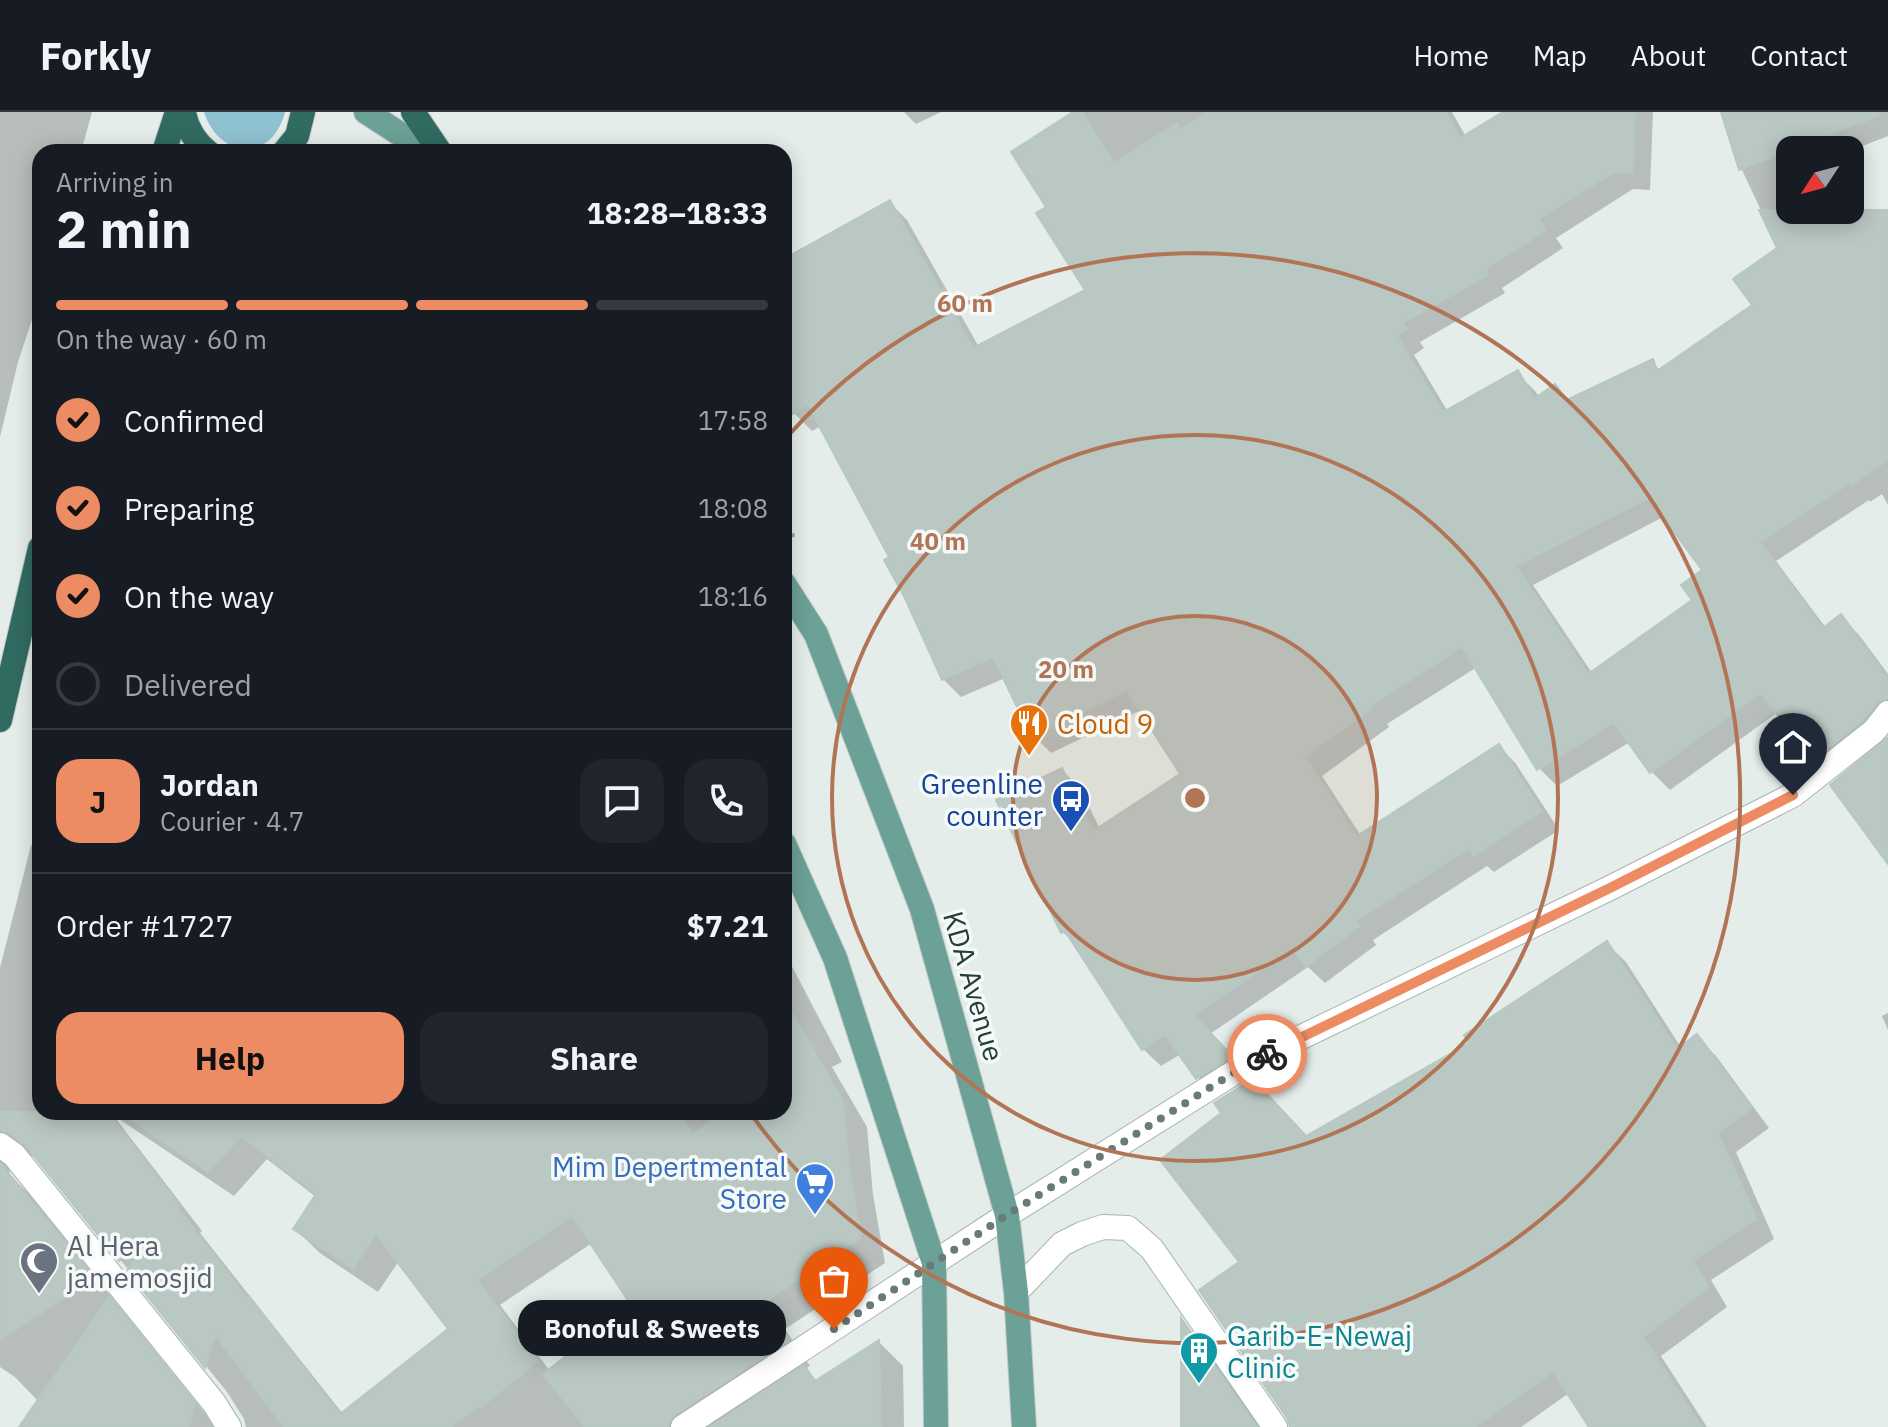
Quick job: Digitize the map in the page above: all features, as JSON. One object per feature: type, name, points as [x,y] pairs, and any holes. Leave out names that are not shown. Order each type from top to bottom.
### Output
[{"type":"highway","points":[[167,144],[177,112]]},
{"type":"highway","points":[[184,112],[198,144]]},
{"type":"highway","points":[[290,144],[297,136],[303,112]]},
{"type":"highway","points":[[413,112],[435,144]]},
{"type":"highway","points":[[0,720],[32,582]]},
{"type":"main road","points":[[366,112],[416,144]]},
{"type":"main road","name":"KDA Avenue","points":[[792,596],[816,634],[922,909],[1007,1215],[1016,1292],[1024,1427]]},
{"type":"main road","points":[[792,862],[835,958],[934,1263],[936,1427]]},
{"type":"street","points":[[683,1427],[1007,1215],[1254,1060],[1610,888],[1793,795],[1874,731],[1888,713]]},
{"type":"street","points":[[0,1145],[14,1155],[214,1403],[229,1427]]},
{"type":"street","points":[[1016,1292],[1062,1244],[1103,1227],[1128,1228],[1152,1249],[1275,1427]]},
{"type":"water","points":[[204,112],[285,112],[278,129],[263,144],[230,144],[211,128]]},
{"type":"building","points":[[1073,112],[1082,112],[1114,163],[1177,123],[1181,129],[1208,112],[1446,112],[1460,138],[1503,112],[1635,112],[1633,173],[1614,172],[1539,219],[1546,230],[1486,269],[1488,275],[1403,323],[1407,329],[1397,336],[1443,412],[1518,370],[1534,399],[1555,384],[1567,400],[1653,359],[1657,371],[1752,305],[1733,279],[1777,248],[1759,210],[1776,210],[1776,224],[1864,224],[1864,210],[1888,210],[1888,460],[1760,542],[1823,628],[1841,614],[1888,678],[1888,698],[1877,703],[1863,720],[1812,761],[1761,693],[1650,773],[1614,723],[1537,770],[1462,647],[1370,706],[1372,708],[1305,757],[1357,836],[1499,744],[1542,811],[1474,856],[1469,848],[1356,921],[1360,926],[1305,967],[1292,948],[1194,1015],[1232,1056],[1196,1079],[1165,1035],[1142,1050],[1065,931],[1061,933],[996,800],[1062,768],[1093,831],[1180,774],[1127,691],[1031,736],[993,657],[942,680],[884,560],[889,557],[808,405],[792,414],[792,255],[890,200],[973,348],[1085,290],[1036,213],[1046,207],[1011,152]],"holes":[[[1649,498],[1702,570],[1681,585],[1692,600],[1588,674],[1516,566]]]},
{"type":"building","points":[[1721,112],[1879,112],[1879,115],[1826,136],[1776,136],[1776,155],[1739,170]]},
{"type":"building","points":[[1888,737],[1888,864],[1830,785]]},
{"type":"building","points":[[1607,941],[1677,1049],[1697,1034],[1752,1108],[1718,1133],[1757,1219],[1693,1260],[1709,1287],[1643,1337],[1702,1427],[1589,1427],[1553,1372],[1475,1427],[1290,1427],[1287,1418],[1199,1290],[1239,1262],[1160,1160],[1221,1113],[1214,1103],[1253,1079],[1306,1136],[1469,1043],[1464,1035]]},
{"type":"building","points":[[792,1013],[843,1101],[849,1169],[861,1238],[762,1304],[788,1341],[675,1414],[668,1427],[585,1427],[543,1374],[631,1305],[572,1216],[477,1280],[538,1361],[480,1408],[478,1406],[451,1427],[284,1427],[215,1335],[205,1368],[127,1271],[147,1242],[119,1261],[26,1146],[0,1130],[0,1112],[32,1112],[32,1120],[113,1120],[247,1298],[249,1296],[340,1414],[448,1329],[376,1234],[353,1269],[293,1229],[316,1194],[241,1136],[208,1172],[130,1120],[683,1120],[693,1134],[713,1120],[792,1120]]},
{"type":"building","points":[[0,1163],[94,1278],[0,1340]]},
{"type":"building","points":[[109,1297],[195,1404],[189,1427],[19,1427]]},
{"type":"building","name":"Garib-E-Newaj Clinic","points":[[1181,1318],[1257,1427],[1181,1427]]},
{"type":"building","points":[[879,1340],[881,1427],[710,1427],[804,1365],[815,1381]]},
{"type":"way so far","points":[[834,1329],[1007,1215],[1267,1054]]},
{"type":"place","name":"Cloud 9","points":[[1029,757]]},
{"type":"place","name":"Greenline counter","points":[[1071,833]]},
{"type":"place","name":"Mim Depertmental Store","points":[[815,1216]]},
{"type":"place","name":"Al Hera jamemosjid","points":[[39,1295]]},
{"type":"place","name":"Bonoful & Sweets","points":[[834,1329]]},
{"type":"place","name":"Garib-E-Newaj Clinic","points":[[1199,1385]]},
{"type":"route","points":[[1267,1054],[1610,888],[1793,795]]}]
